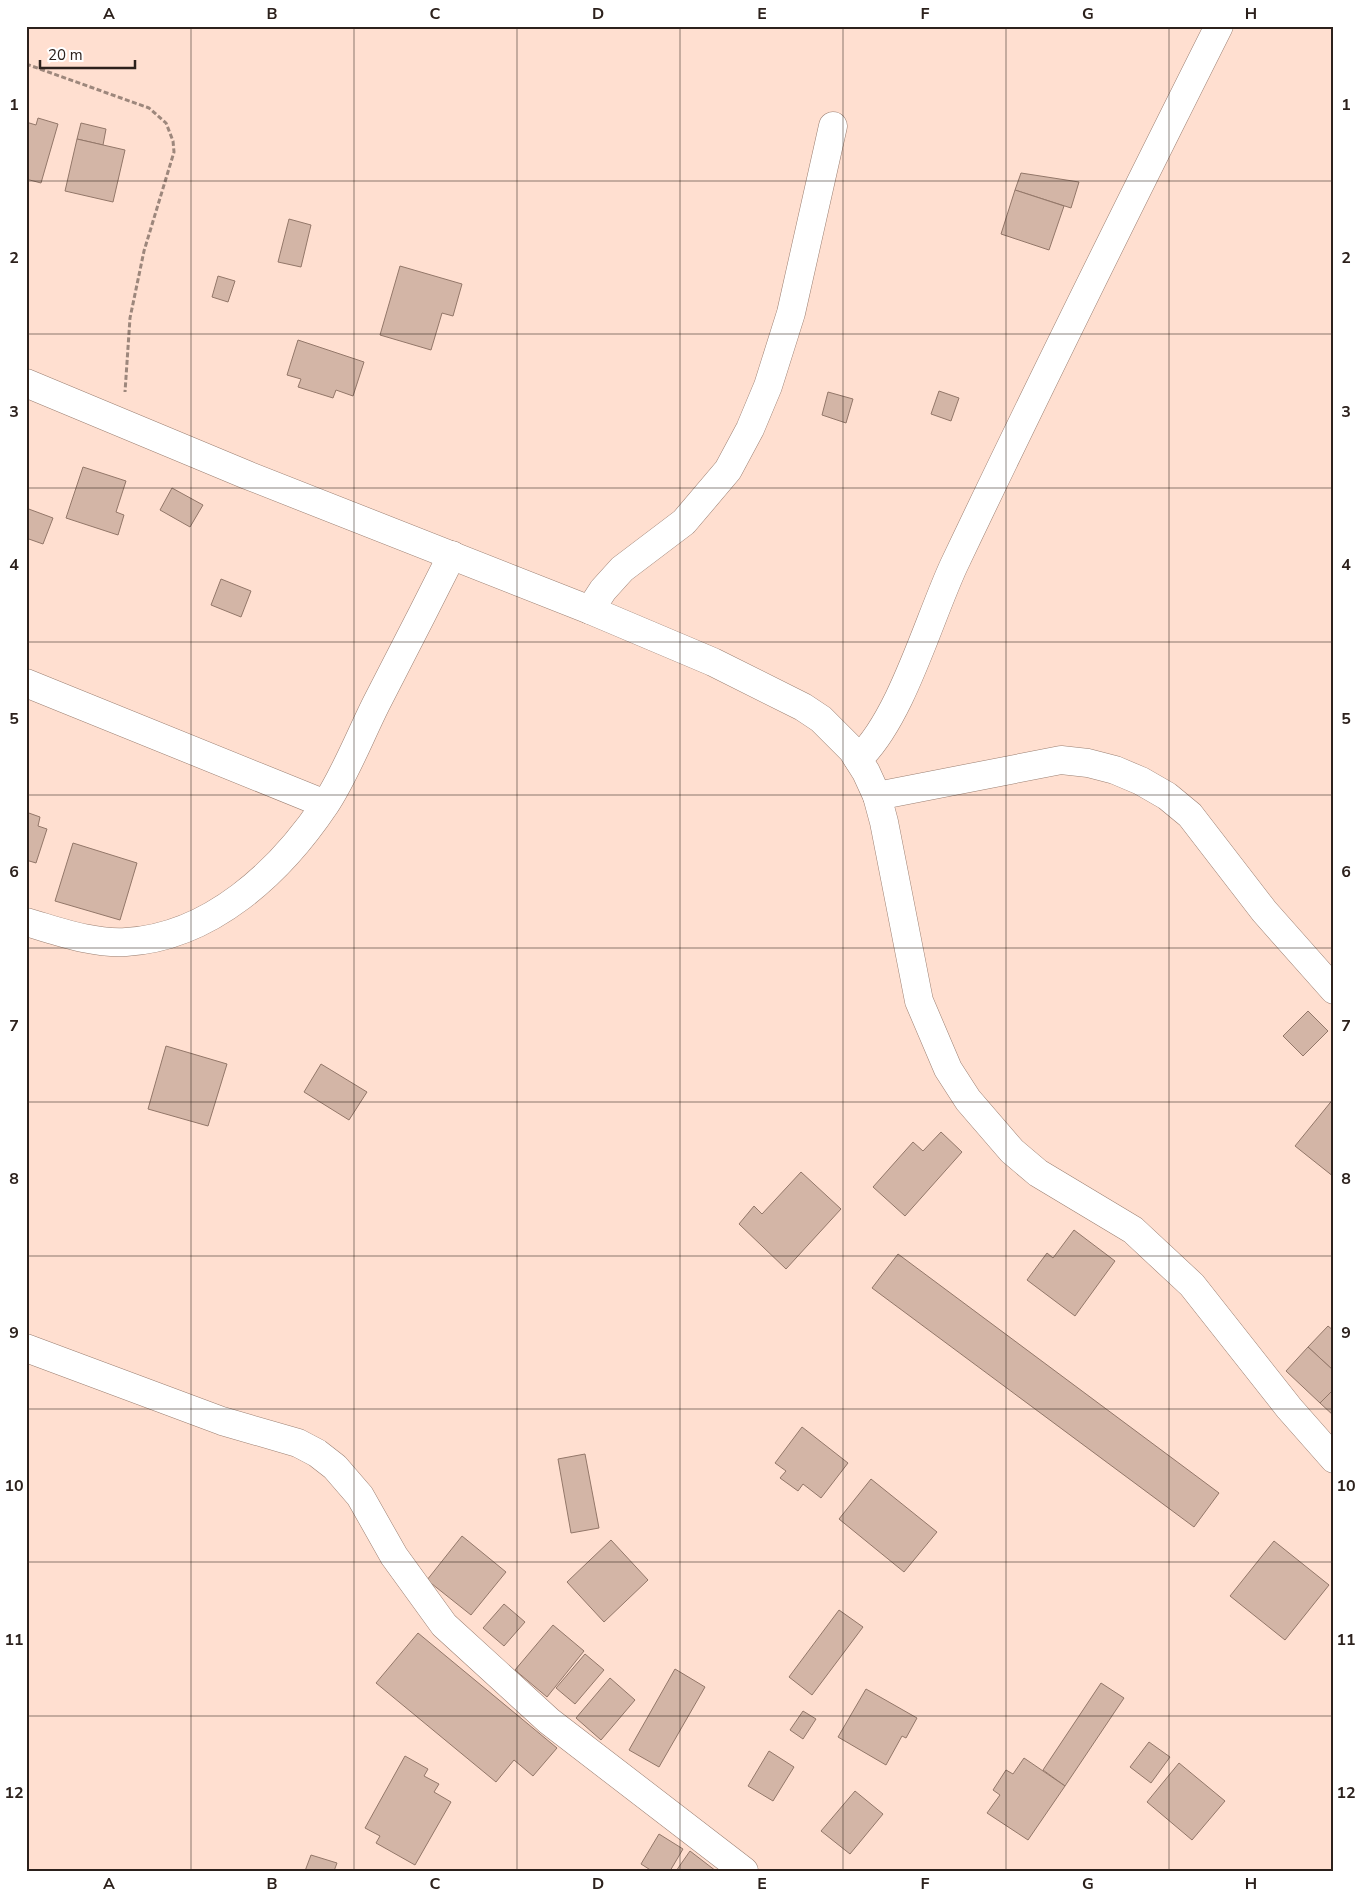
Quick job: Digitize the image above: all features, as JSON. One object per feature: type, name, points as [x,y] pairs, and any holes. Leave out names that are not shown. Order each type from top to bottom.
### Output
[{"type":"street","points":[[858,759],[871,747],[887,719],[945,586],[1043,378],[1219,26]]},
{"type":"street","points":[[590,610],[602,590],[622,568],[684,522],[728,470],[750,429],[772,377],[791,313],[833,126]]},
{"type":"street","points":[[26,383],[247,475],[590,610],[714,662],[803,707],[838,734],[858,759],[877,796],[884,822],[919,1001],[932,1036],[948,1069],[968,1100],[1012,1151],[1038,1173],[1133,1230],[1192,1285],[1289,1408],[1334,1458]]},
{"type":"street","points":[[26,922],[93,940],[126,942],[157,937],[187,927],[216,913],[262,881],[281,861],[325,804],[452,555]]},
{"type":"street","points":[[26,682],[325,804]]},
{"type":"street","points":[[877,796],[1061,760],[1106,768],[1141,781],[1167,796],[1190,814],[1264,911],[1334,990]]},
{"type":"street","points":[[26,1348],[222,1421],[298,1443],[317,1454],[342,1474],[360,1496],[394,1556],[444,1625],[549,1721],[744,1871]]},
{"type":"path","points":[[26,64],[149,108],[159,114],[171,132],[174,152],[144,251],[130,318],[123,423]]},
{"type":"building","points":[[38,118],[58,124],[41,183],[26,179],[26,122],[36,125]]},
{"type":"building","points":[[81,123],[106,129],[103,145],[77,139]]},
{"type":"building","points":[[77,139],[125,150],[113,202],[65,191]]},
{"type":"building","points":[[1021,173],[1079,182],[1071,208],[1015,190]]},
{"type":"building","points":[[1015,190],[1064,206],[1049,250],[1001,234]]},
{"type":"building","points":[[289,219],[311,225],[301,267],[278,262]]},
{"type":"building","points":[[400,266],[462,284],[453,316],[442,313],[431,350],[380,335]]},
{"type":"building","points":[[218,276],[235,281],[228,302],[212,297]]},
{"type":"building","points":[[298,340],[364,362],[353,396],[336,390],[333,398],[298,387],[301,379],[287,375]]},
{"type":"building","points":[[939,391],[959,398],[951,421],[931,414]]},
{"type":"building","points":[[828,392],[853,399],[846,423],[822,415]]},
{"type":"building","points":[[83,467],[126,481],[116,512],[124,515],[118,535],[66,518]]},
{"type":"building","points":[[172,488],[203,505],[190,527],[160,510]]},
{"type":"building","points":[[26,508],[53,518],[43,544],[26,538]]},
{"type":"building","points":[[221,579],[251,591],[241,617],[211,605]]},
{"type":"building","points":[[26,812],[40,817],[38,826],[47,829],[36,863],[26,860]]},
{"type":"building","points":[[73,843],[137,863],[120,920],[55,901]]},
{"type":"building","points":[[1308,1011],[1328,1031],[1303,1056],[1283,1036]]},
{"type":"building","points":[[166,1046],[227,1064],[208,1126],[148,1109]]},
{"type":"building","points":[[321,1064],[367,1092],[349,1120],[304,1092]]},
{"type":"building","points":[[1334,1098],[1334,1177],[1295,1146]]},
{"type":"building","points":[[941,1132],[962,1152],[905,1216],[873,1187],[913,1142],[923,1151]]},
{"type":"building","points":[[801,1172],[841,1209],[786,1269],[739,1224],[754,1206],[762,1214]]},
{"type":"building","points":[[1074,1230],[1115,1261],[1075,1316],[1027,1280],[1047,1253],[1053,1258]]},
{"type":"building","points":[[898,1254],[1219,1493],[1194,1527],[872,1288]]},
{"type":"building","points":[[1328,1326],[1334,1331],[1334,1371],[1308,1347]]},
{"type":"building","points":[[1308,1347],[1334,1371],[1334,1389],[1320,1403],[1286,1371]]},
{"type":"building","points":[[1334,1389],[1334,1416],[1320,1403]]},
{"type":"building","points":[[802,1427],[848,1463],[821,1498],[803,1484],[798,1491],[780,1478],[786,1471],[775,1463]]},
{"type":"building","points":[[585,1454],[599,1528],[571,1533],[558,1459]]},
{"type":"building","points":[[871,1479],[937,1532],[904,1572],[839,1519]]},
{"type":"building","points":[[462,1536],[506,1572],[471,1615],[427,1580]]},
{"type":"building","points":[[611,1540],[648,1580],[604,1622],[567,1582]]},
{"type":"building","points":[[1274,1541],[1329,1585],[1285,1640],[1230,1596]]},
{"type":"building","points":[[504,1604],[525,1622],[504,1646],[483,1628]]},
{"type":"building","points":[[839,1610],[863,1627],[812,1695],[789,1677]]},
{"type":"building","points":[[553,1625],[584,1651],[547,1697],[515,1670]]},
{"type":"building","points":[[418,1633],[557,1748],[533,1776],[514,1760],[496,1782],[376,1683]]},
{"type":"building","points":[[585,1654],[604,1670],[575,1704],[556,1688]]},
{"type":"building","points":[[675,1669],[705,1687],[659,1767],[629,1750]]},
{"type":"building","points":[[610,1678],[635,1700],[601,1740],[576,1718]]},
{"type":"building","points":[[1101,1683],[1124,1698],[1065,1786],[1043,1770]]},
{"type":"building","points":[[866,1689],[917,1718],[906,1738],[902,1736],[886,1765],[838,1737]]},
{"type":"building","points":[[803,1711],[816,1719],[803,1739],[790,1730]]},
{"type":"building","points":[[1149,1742],[1170,1757],[1151,1783],[1130,1767]]},
{"type":"building","points":[[769,1751],[794,1767],[773,1801],[748,1786]]},
{"type":"building","points":[[405,1756],[428,1769],[424,1776],[439,1784],[434,1792],[451,1802],[415,1865],[376,1843],[380,1836],[365,1828]]},
{"type":"building","points":[[1024,1758],[1065,1786],[1028,1840],[987,1813],[1000,1795],[993,1790],[1006,1770],[1013,1774]]},
{"type":"building","points":[[1179,1763],[1225,1801],[1192,1840],[1147,1802]]},
{"type":"building","points":[[855,1791],[883,1814],[850,1854],[821,1831]]},
{"type":"building","points":[[659,1834],[683,1849],[670,1871],[652,1871],[641,1864]]},
{"type":"building","points":[[690,1851],[716,1871],[676,1871]]},
{"type":"building","points":[[311,1855],[337,1863],[334,1871],[305,1871]]}]
